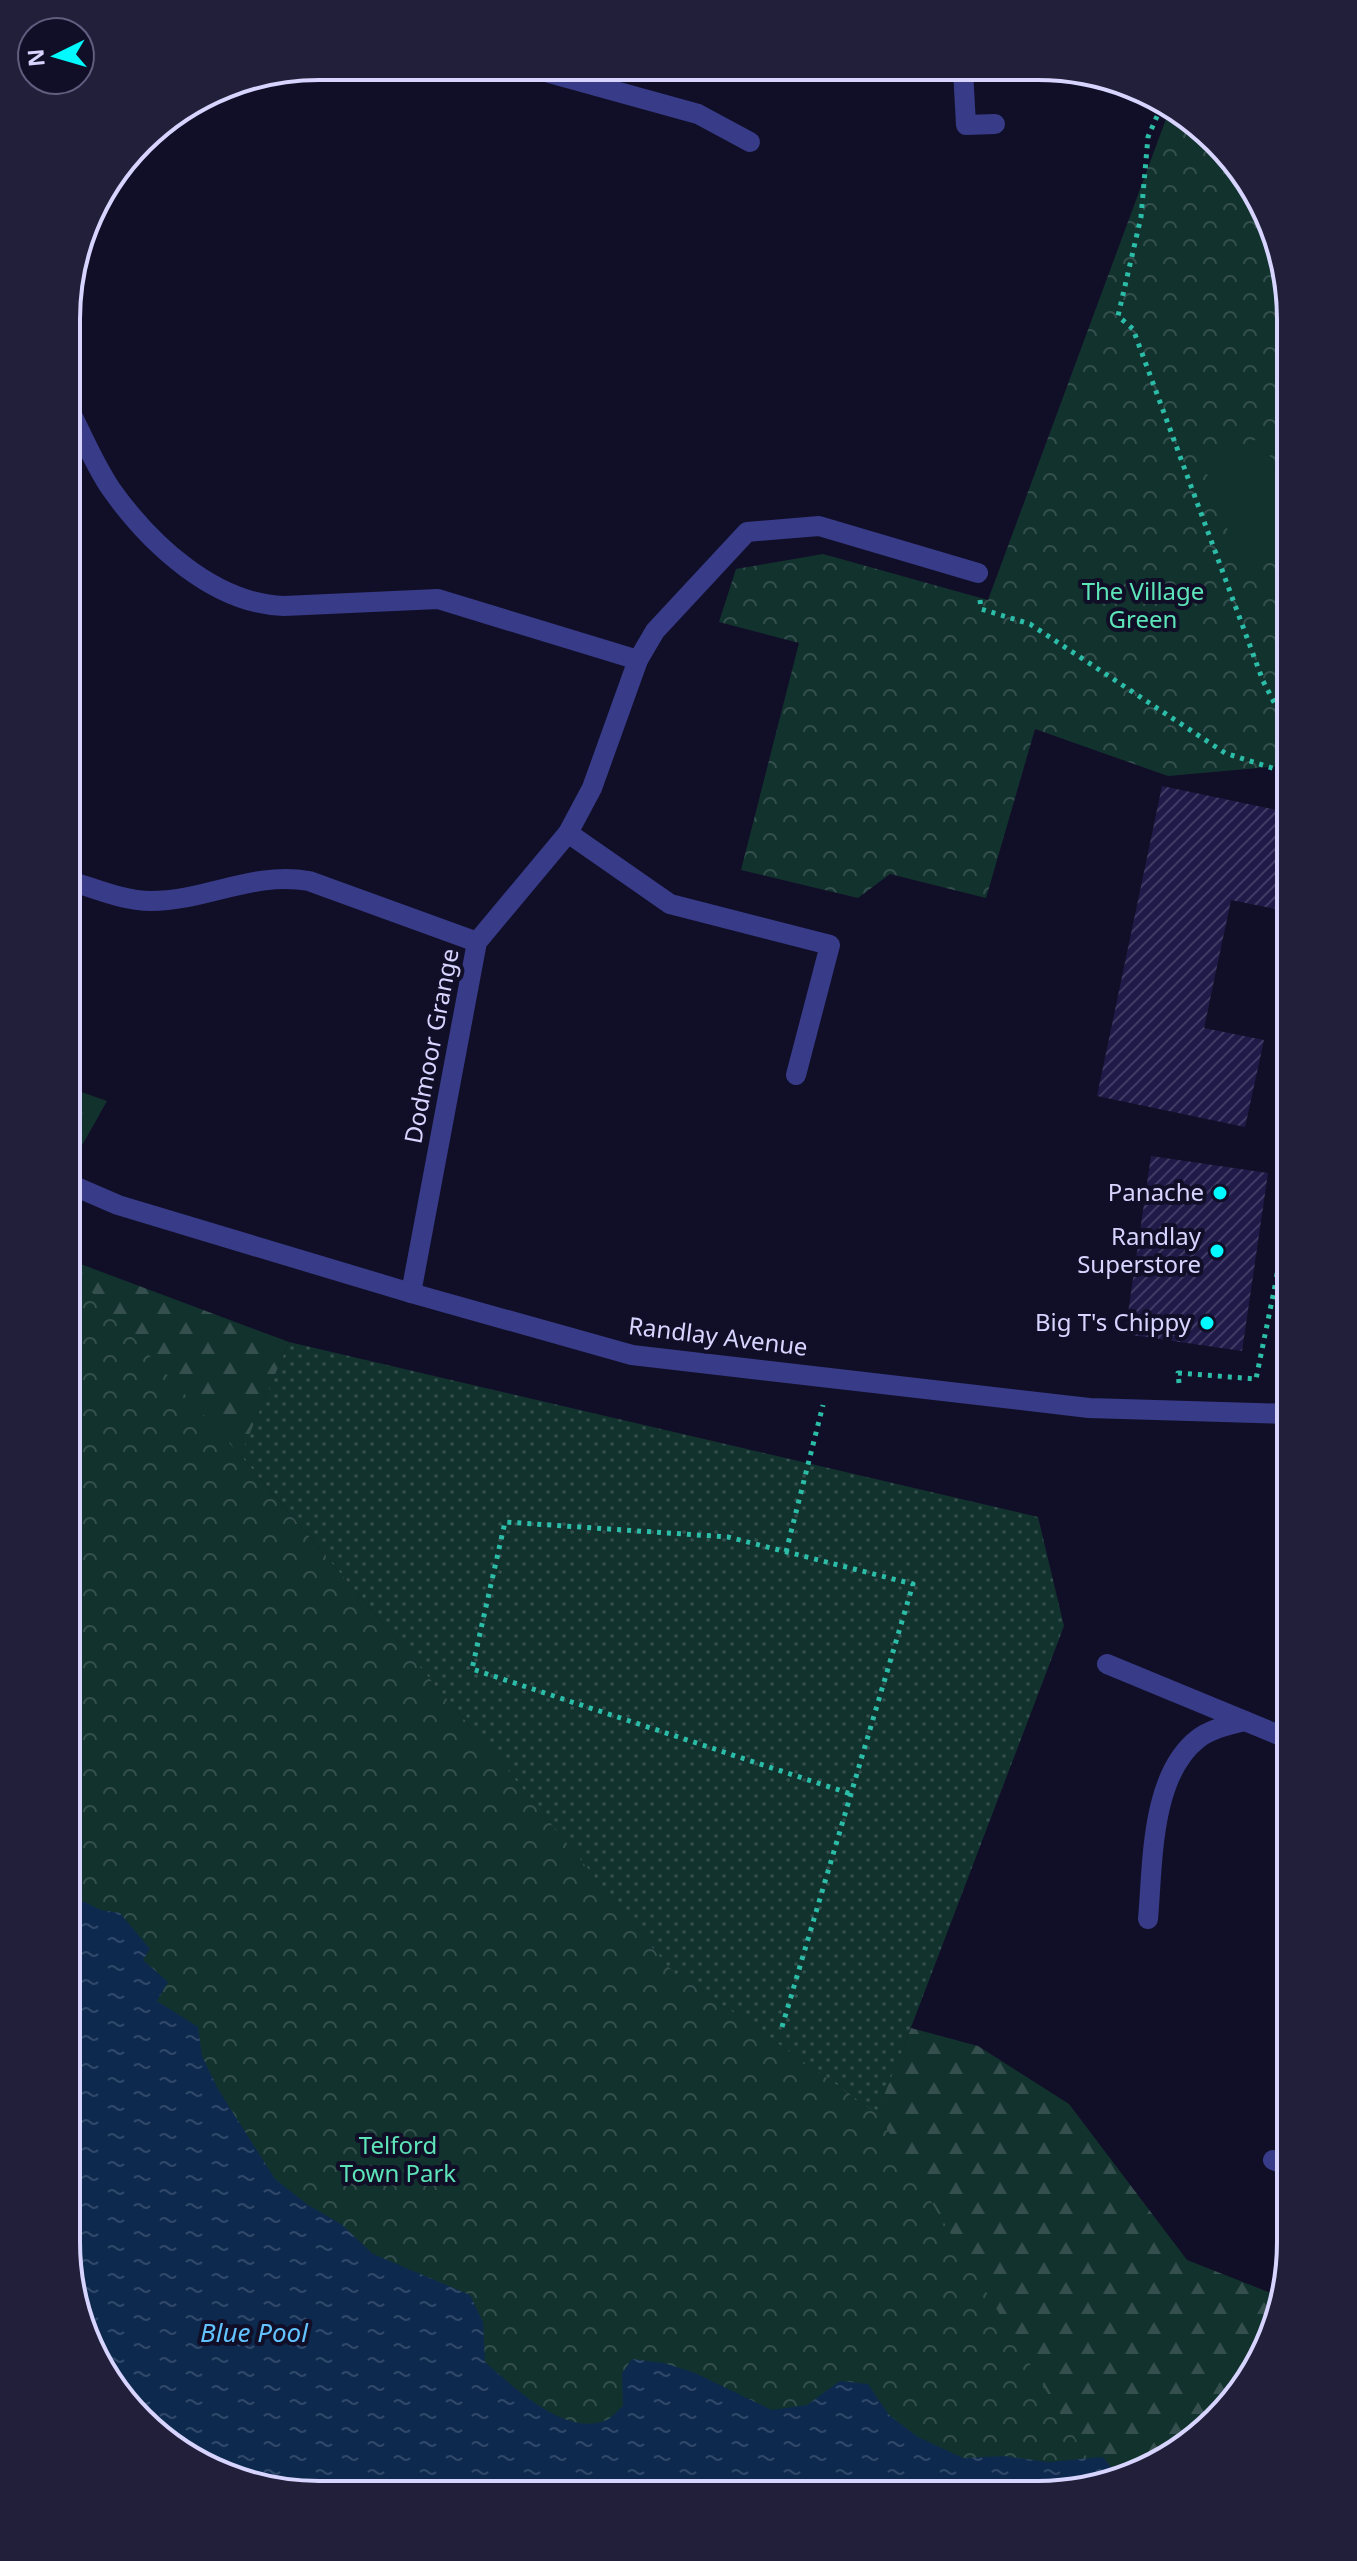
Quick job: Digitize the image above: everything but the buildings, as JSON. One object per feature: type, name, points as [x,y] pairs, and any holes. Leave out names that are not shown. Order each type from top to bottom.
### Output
[{"type":"street","points":[[575,80],[698,114],[750,142]]},
{"type":"street","points":[[964,80],[966,125],[995,124]]},
{"type":"street","points":[[80,430],[111,488],[129,511],[189,571],[239,599],[284,606],[438,599],[638,660]]},
{"type":"street","name":"Dodmoor Grange","points":[[411,1293],[477,942],[568,833],[592,788],[638,660],[677,605],[747,532],[819,526],[978,573]]},
{"type":"street","points":[[568,833],[670,904],[830,945],[796,1075]]},
{"type":"street","points":[[80,883],[149,901],[264,878],[287,877],[309,881],[477,942]]},
{"type":"street","name":"Randlay Avenue","points":[[80,1189],[118,1205],[632,1355],[1089,1408],[1276,1414]]},
{"type":"street","points":[[1107,1664],[1276,1734]]},
{"type":"street","points":[[1148,1919],[1156,1824],[1172,1770],[1198,1738],[1245,1721]]},
{"type":"path","points":[[1158,113],[1148,137],[1141,217],[1118,316],[1133,329],[1263,681],[1277,708]]},
{"type":"path","points":[[978,573],[981,609],[1030,624],[1225,753],[1277,769]]},
{"type":"path","points":[[1180,1411],[1178,1373],[1256,1379],[1277,1278]]},
{"type":"path","points":[[786,1552],[830,1377]]},
{"type":"path","points":[[782,2027],[851,1794],[913,1584],[728,1537],[505,1522],[472,1669],[851,1794]]},
{"type":"green space","name":"The Village Green","points":[[1167,118],[1195,139],[1237,186],[1264,242],[1275,288],[1277,766],[1168,776],[1035,729],[986,898],[890,874],[858,898],[741,870],[799,643],[719,622],[736,569],[823,554],[988,600]]},
{"type":"green space","points":[[1263,437],[1277,475],[1277,553],[1241,566],[1202,460]]},
{"type":"green space","points":[[80,1092],[107,1101],[80,1149]]},
{"type":"green space","points":[[80,1264],[289,1342],[240,1456],[508,1771],[668,1967],[877,2113],[911,2028],[978,2046],[1069,2104],[1187,2260],[1271,2293],[1252,2347],[1228,2387],[1195,2422],[1171,2441],[1108,2470],[1048,2462],[80,1909]]},
{"type":"green space","name":"Telford Town Park","points":[[80,1279],[240,1455],[508,1771],[668,1967],[878,2114],[1097,2474],[1038,2481],[288,2479],[228,2463],[186,2441],[139,2399],[120,2375],[93,2319],[85,2288],[80,2242]]},
{"type":"green space","points":[[289,1342],[1038,1517],[1064,1626],[878,2114],[668,1967],[508,1771],[240,1455]]},
{"type":"water","name":"Blue Pool","points":[[80,1900],[101,1910],[120,1913],[150,1949],[143,1960],[168,1982],[157,2001],[198,2027],[202,2056],[218,2089],[275,2179],[308,2205],[341,2224],[373,2254],[470,2295],[483,2322],[485,2362],[524,2395],[556,2415],[588,2424],[609,2418],[623,2406],[622,2373],[632,2359],[664,2363],[695,2373],[772,2410],[807,2405],[840,2381],[868,2384],[889,2415],[918,2437],[963,2458],[1004,2456],[1048,2462],[1103,2457],[1112,2469],[1069,2479],[1038,2481],[319,2481],[257,2473],[228,2463],[186,2441],[139,2399],[120,2375],[93,2319],[85,2288],[80,2242]]},
{"type":"place","name":"Panache","points":[[1220,1193]]},
{"type":"place","name":"Randlay Superstore","points":[[1217,1251]]},
{"type":"place","name":"Big T's Chippy","points":[[1207,1323]]}]
